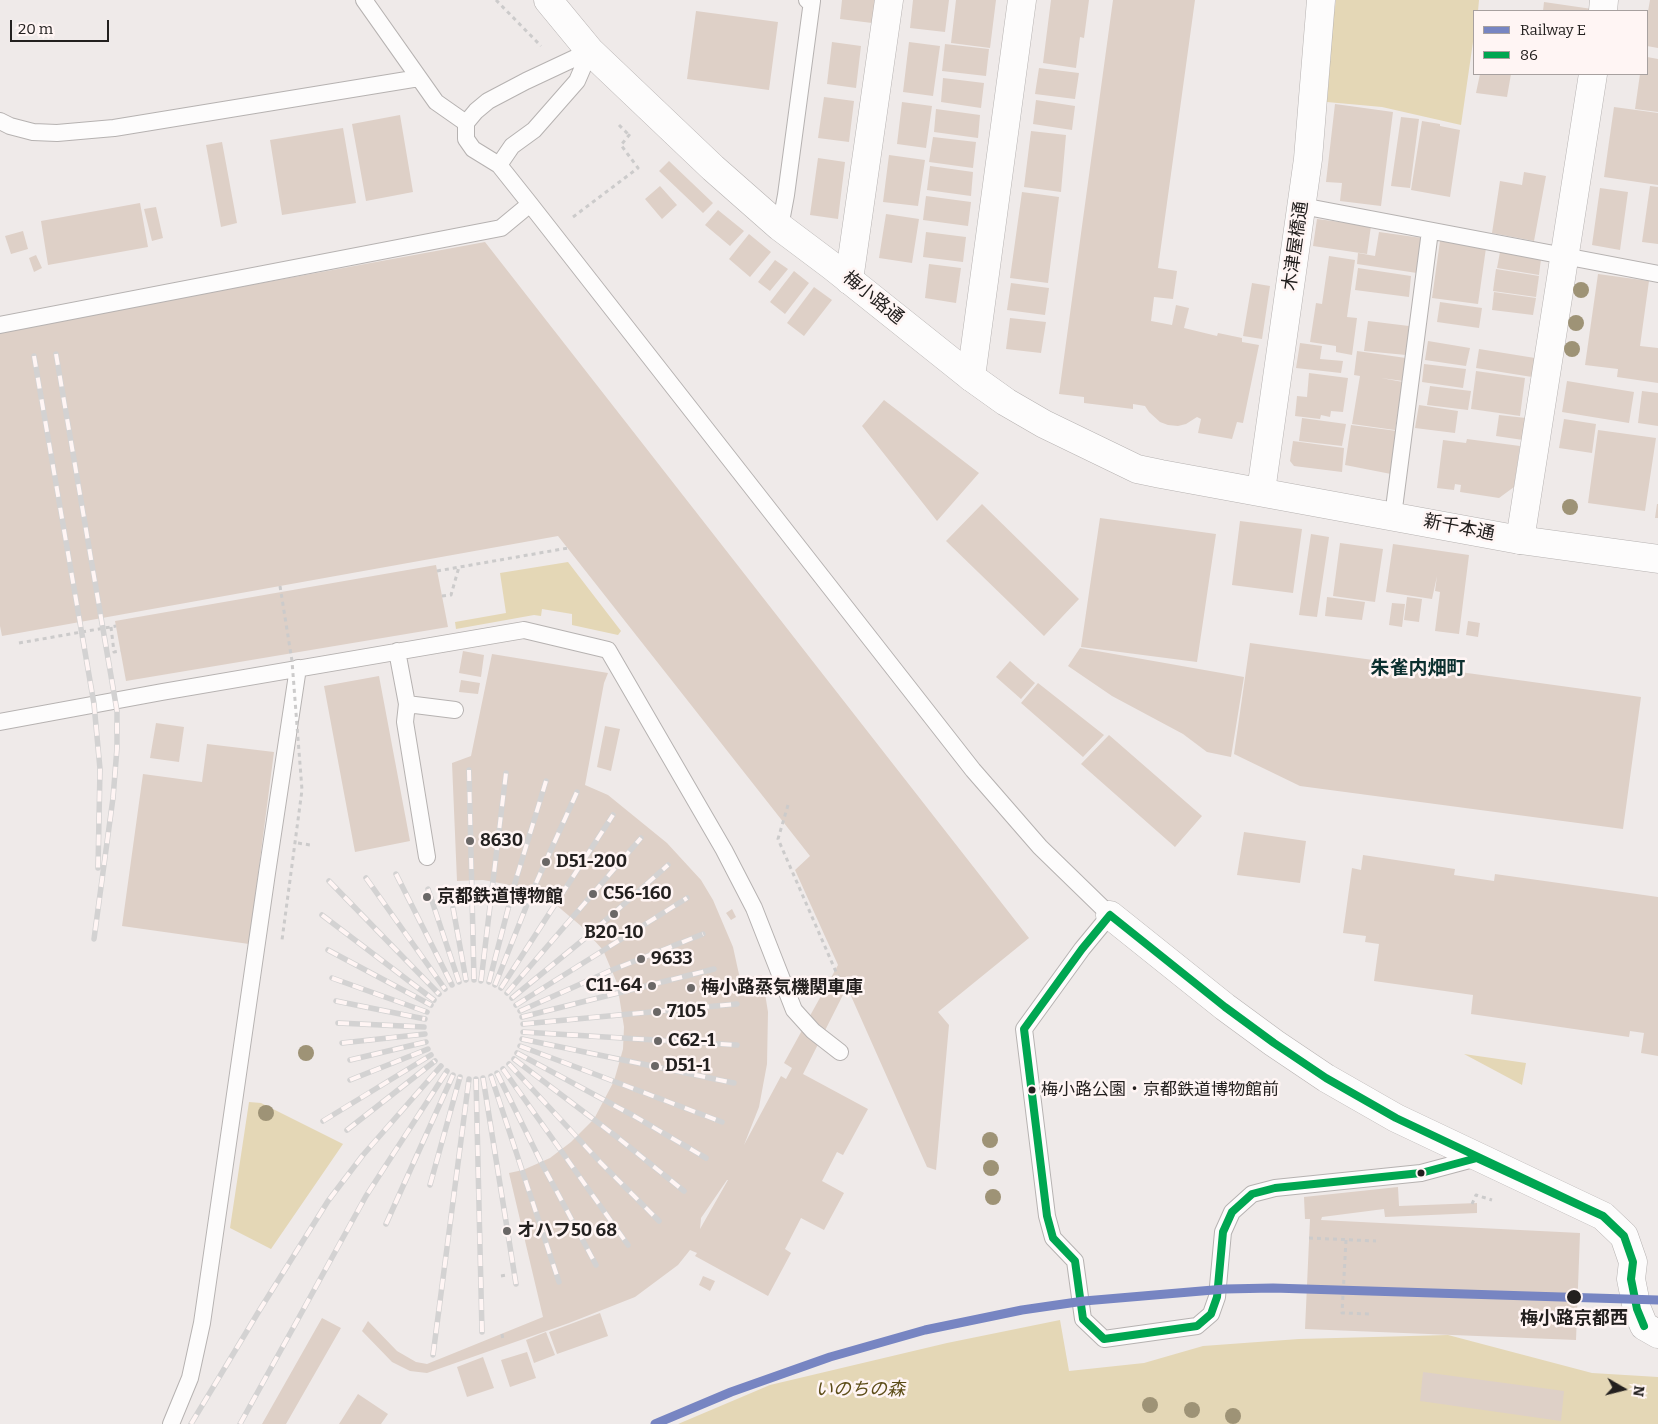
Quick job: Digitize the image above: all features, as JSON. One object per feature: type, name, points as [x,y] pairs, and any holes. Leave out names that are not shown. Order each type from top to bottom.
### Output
[{"type":"street","name":"梅小路通","points":[[548,0],[590,51],[713,168],[780,227],[850,280],[971,377],[1006,402],[1044,424],[1137,468],[1161,474],[1261,491]]},
{"type":"street","points":[[850,280],[889,0]]},
{"type":"street","points":[[971,377],[1022,0]]},
{"type":"street","name":"木津屋橋通","points":[[1261,491],[1308,159],[1321,0]]},
{"type":"street","points":[[1520,540],[1593,75]]},
{"type":"street","name":"新千本通","points":[[1261,491],[1520,540],[1658,559]]},
{"type":"street","points":[[1110,915],[1225,1007],[1326,1078],[1396,1118],[1603,1216],[1624,1236],[1633,1262],[1631,1279],[1637,1309],[1644,1326],[1658,1334]]},
{"type":"lane","points":[[364,0],[436,102],[466,123]]},
{"type":"lane","points":[[780,227],[812,1],[808,0]]},
{"type":"lane","points":[[590,51],[488,101],[466,123],[466,139],[473,148],[499,165],[973,770],[1040,847],[1110,915],[1082,949],[1024,1029],[1047,1216],[1053,1238],[1075,1261],[1083,1319],[1104,1339],[1196,1326],[1211,1314],[1217,1297],[1222,1232],[1232,1212],[1252,1194],[1275,1188],[1421,1173],[1477,1158]]},
{"type":"lane","points":[[499,165],[512,146],[534,130],[576,81],[590,51]]},
{"type":"lane","points":[[0,121],[10,126],[33,132],[57,133],[114,128],[419,78]]},
{"type":"lane","points":[[0,325],[501,228],[530,204]]},
{"type":"lane","points":[[1302,206],[1658,274]]},
{"type":"lane","points":[[1392,516],[1430,231]]},
{"type":"lane","points":[[0,722],[298,668],[524,630],[608,650],[733,867],[754,908],[794,1010],[813,1031],[840,1052]]},
{"type":"lane","points":[[397,651],[408,704],[405,722],[427,857]]},
{"type":"lane","points":[[171,1424],[190,1378],[202,1323],[266,873],[298,668]]},
{"type":"lane","points":[[408,704],[455,710]]},
{"type":"path","points":[[568,221],[638,168],[621,145],[635,129]]},
{"type":"path","points":[[437,571],[568,548]]},
{"type":"path","points":[[442,596],[450,594],[460,566]]},
{"type":"path","points":[[280,586],[292,661],[302,790],[282,940]]},
{"type":"path","points":[[19,643],[116,626]]},
{"type":"path","points":[[111,627],[114,652],[121,651]]},
{"type":"path","points":[[788,806],[778,839],[840,981]]},
{"type":"path","points":[[295,843],[310,845],[302,845]]},
{"type":"path","points":[[1472,1204],[1476,1194],[1494,1201]]},
{"type":"path","points":[[1309,1238],[1376,1241]]},
{"type":"path","points":[[1346,1240],[1342,1313],[1372,1314]]},
{"type":"path","points":[[501,1276],[507,1275]]},
{"type":"path","points":[[502,1334],[503,1340]]},
{"type":"green space","points":[[1336,0],[1479,0],[1478,10],[1473,10],[1473,42],[1461,125],[1382,107],[1327,102]]},
{"type":"green space","points":[[568,562],[621,631],[618,635],[572,625],[572,614],[542,609],[541,616],[534,615],[456,629],[455,622],[506,613],[500,573]]},
{"type":"green space","points":[[1464,1054],[1526,1063],[1522,1085]]},
{"type":"green space","points":[[249,1102],[261,1103],[343,1144],[271,1249],[230,1228]]},
{"type":"green space","name":"いのちの森","points":[[1060,1320],[1069,1371],[1144,1363],[1203,1346],[1299,1339],[1448,1335],[1592,1373],[1658,1377],[1658,1424],[678,1424],[770,1385],[947,1343]]},
{"type":"building","points":[[842,0],[875,0],[872,23],[840,19]]},
{"type":"building","points":[[913,0],[949,0],[945,32],[910,28]]},
{"type":"building","points":[[956,0],[996,0],[990,48],[951,43]]},
{"type":"building","points":[[1051,0],[1089,0],[1084,38],[1080,37],[1076,68],[1043,63]]},
{"type":"building","points":[[1113,0],[1195,0],[1158,268],[1177,271],[1173,299],[1154,297],[1151,321],[1172,325],[1176,305],[1189,308],[1184,328],[1217,336],[1218,333],[1242,338],[1242,342],[1259,345],[1243,423],[1237,422],[1232,439],[1198,433],[1201,419],[1197,417],[1186,424],[1178,426],[1168,425],[1160,422],[1145,406],[1133,404],[1133,409],[1084,403],[1084,397],[1059,394]]},
{"type":"building","points":[[1650,0],[1658,0],[1658,48],[1648,46],[1648,11]]},
{"type":"building","points":[[1544,2],[1592,9],[1592,10],[1543,10]]},
{"type":"building","points":[[696,11],[778,22],[769,90],[687,79]]},
{"type":"building","points":[[832,42],[861,46],[856,88],[827,84]]},
{"type":"building","points":[[909,42],[940,46],[933,96],[903,92]]},
{"type":"building","points":[[945,44],[989,49],[986,76],[942,71]]},
{"type":"building","points":[[1648,57],[1658,59],[1658,112],[1635,109],[1640,75],[1648,75]]},
{"type":"building","points":[[1039,68],[1079,73],[1075,99],[1035,94]]},
{"type":"building","points":[[1480,75],[1511,75],[1507,97],[1476,93]]},
{"type":"building","points":[[943,78],[984,83],[981,108],[941,102]]},
{"type":"building","points":[[824,97],[854,101],[849,142],[818,138]]},
{"type":"building","points":[[1036,100],[1075,106],[1072,130],[1033,124]]},
{"type":"building","points":[[902,102],[932,106],[926,148],[897,144]]},
{"type":"building","points":[[1335,104],[1393,112],[1381,206],[1340,201],[1342,183],[1326,182]]},
{"type":"building","points":[[1614,107],[1658,113],[1658,185],[1604,177]]},
{"type":"building","points":[[936,109],[980,115],[978,138],[934,132]]},
{"type":"building","points":[[400,115],[413,192],[366,201],[352,124]]},
{"type":"building","points":[[1401,117],[1419,119],[1410,188],[1391,186]]},
{"type":"building","points":[[1422,121],[1460,130],[1450,197],[1411,190]]},
{"type":"building","points":[[343,128],[356,203],[282,215],[270,140]]},
{"type":"building","points":[[1031,131],[1066,135],[1061,192],[1024,187]]},
{"type":"building","points":[[933,137],[976,142],[973,168],[929,162]]},
{"type":"building","points":[[222,142],[237,223],[221,227],[206,145]]},
{"type":"building","points":[[889,155],[925,160],[918,206],[883,202]]},
{"type":"building","points":[[818,158],[845,162],[838,219],[810,215]]},
{"type":"building","points":[[669,161],[713,203],[703,213],[659,171]]},
{"type":"building","points":[[930,166],[973,172],[971,196],[927,190]]},
{"type":"building","points":[[1524,172],[1546,176],[1534,241],[1492,233],[1500,181],[1522,185]]},
{"type":"building","points":[[660,186],[677,205],[662,219],[645,199]]},
{"type":"building","points":[[1650,186],[1658,187],[1658,244],[1642,242]]},
{"type":"building","points":[[1600,188],[1628,192],[1620,250],[1592,245]]},
{"type":"building","points":[[1022,192],[1059,197],[1048,283],[1010,278]]},
{"type":"building","points":[[926,196],[971,202],[968,226],[923,220]]},
{"type":"building","points":[[140,203],[148,247],[48,265],[41,221]]},
{"type":"building","points":[[156,207],[163,238],[152,241],[144,209]]},
{"type":"building","points":[[718,210],[744,231],[730,246],[705,225]]},
{"type":"building","points":[[886,214],[919,219],[912,263],[879,258]]},
{"type":"building","points":[[1317,219],[1371,226],[1367,254],[1313,246]]},
{"type":"building","points":[[23,231],[28,249],[11,254],[5,236]]},
{"type":"building","points":[[926,232],[966,237],[963,262],[923,257]]},
{"type":"building","points":[[1379,232],[1422,238],[1417,273],[1357,264],[1358,253],[1375,256]]},
{"type":"building","points":[[749,234],[771,252],[750,277],[729,259]]},
{"type":"building","points":[[1440,241],[1486,248],[1478,304],[1432,298]]},
{"type":"building","points":[[485,242],[1029,938],[938,1012],[949,1025],[936,1170],[927,1167],[847,987],[803,1074],[868,1109],[843,1155],[837,1152],[822,1181],[844,1193],[824,1230],[801,1218],[785,1249],[791,1253],[768,1296],[695,1256],[697,1253],[690,1250],[678,1265],[635,1297],[569,1323],[427,1373],[410,1371],[392,1362],[362,1331],[368,1321],[397,1351],[416,1362],[427,1364],[543,1317],[509,1173],[523,1170],[550,1158],[571,1142],[594,1119],[614,1081],[623,1049],[624,1027],[617,983],[603,950],[581,926],[555,904],[532,892],[483,880],[457,881],[452,763],[471,756],[492,654],[608,673],[604,683],[585,785],[608,795],[667,843],[701,880],[713,900],[733,947],[740,979],[762,975],[768,1012],[767,1064],[759,1107],[744,1145],[781,1076],[786,1079],[792,1068],[784,1063],[838,965],[795,870],[810,856],[558,536],[2,636],[0,626],[0,331]],"holes":[[[728,1180],[700,1229],[701,1218]]]},
{"type":"building","points":[[1500,252],[1541,259],[1539,275],[1497,268]]},
{"type":"building","points":[[36,255],[42,268],[34,272],[29,258]]},
{"type":"building","points":[[1329,256],[1355,260],[1347,317],[1357,318],[1352,355],[1336,352],[1336,346],[1310,342],[1316,303],[1322,304]]},
{"type":"building","points":[[775,260],[788,269],[770,291],[758,282]]},
{"type":"building","points":[[929,264],[961,268],[956,303],[925,298]]},
{"type":"building","points":[[1358,268],[1411,276],[1409,297],[1355,290]]},
{"type":"building","points":[[1496,269],[1539,276],[1536,297],[1493,291]]},
{"type":"building","points":[[794,271],[809,283],[785,314],[770,302]]},
{"type":"building","points":[[1598,274],[1649,281],[1640,346],[1658,348],[1658,383],[1617,377],[1618,369],[1585,365]]},
{"type":"building","points":[[1011,283],[1049,288],[1045,315],[1007,310]]},
{"type":"building","points":[[1252,283],[1270,286],[1262,339],[1243,336]]},
{"type":"building","points":[[814,287],[832,300],[804,336],[787,323]]},
{"type":"building","points":[[1494,292],[1536,298],[1533,315],[1492,310]]},
{"type":"building","points":[[1440,302],[1482,308],[1479,328],[1437,322]]},
{"type":"building","points":[[1010,318],[1046,322],[1041,353],[1006,349]]},
{"type":"building","points":[[1368,321],[1409,326],[1406,355],[1364,351]]},
{"type":"building","points":[[1428,341],[1470,348],[1466,366],[1425,360]]},
{"type":"building","points":[[1300,343],[1322,346],[1320,359],[1343,361],[1341,373],[1296,368]]},
{"type":"building","points":[[1479,349],[1535,358],[1532,377],[1476,368]]},
{"type":"building","points":[[1357,351],[1406,358],[1403,381],[1381,378],[1403,382],[1395,430],[1352,424],[1360,376],[1354,375]]},
{"type":"building","points":[[1424,364],[1466,369],[1463,388],[1422,382]]},
{"type":"building","points":[[1476,371],[1525,378],[1520,416],[1471,409]]},
{"type":"building","points":[[1309,373],[1348,378],[1343,412],[1331,411],[1330,417],[1321,415],[1320,419],[1295,416],[1297,396],[1307,397]]},
{"type":"building","points":[[1567,381],[1634,392],[1629,423],[1562,412]]},
{"type":"building","points":[[1430,386],[1471,391],[1468,410],[1427,405]]},
{"type":"building","points":[[1642,391],[1658,393],[1658,426],[1638,423]]},
{"type":"building","points":[[884,400],[979,473],[937,521],[862,426]]},
{"type":"building","points":[[1419,405],[1458,411],[1455,433],[1415,428]]},
{"type":"building","points":[[1499,415],[1526,418],[1523,440],[1496,436]]},
{"type":"building","points":[[1302,418],[1346,424],[1342,446],[1299,441]]},
{"type":"building","points":[[1564,419],[1596,424],[1592,453],[1559,448]]},
{"type":"building","points":[[1351,425],[1397,431],[1391,474],[1345,465]]},
{"type":"building","points":[[1598,430],[1656,438],[1645,511],[1588,503]]},
{"type":"building","points":[[1467,439],[1520,446],[1514,487],[1499,498],[1460,492],[1461,485],[1455,484],[1454,490],[1437,488],[1443,440],[1466,443]]},
{"type":"building","points":[[1293,441],[1344,448],[1342,472],[1294,466],[1290,461]]},
{"type":"building","points":[[982,504],[1079,599],[1044,636],[946,541]]},
{"type":"building","points":[[1657,504],[1658,518],[1655,518]]},
{"type":"building","points":[[1100,518],[1216,534],[1197,662],[1081,647]]},
{"type":"building","points":[[1240,521],[1302,529],[1293,593],[1232,585]]},
{"type":"building","points":[[1311,534],[1329,537],[1317,617],[1299,615]]},
{"type":"building","points":[[1340,543],[1383,549],[1375,602],[1333,596]]},
{"type":"building","points":[[1393,544],[1469,555],[1459,634],[1435,631],[1440,592],[1435,591],[1437,576],[1432,599],[1386,592]]},
{"type":"building","points":[[436,565],[448,627],[126,681],[115,621]]},
{"type":"building","points":[[1327,597],[1365,602],[1362,620],[1325,616]]},
{"type":"building","points":[[1407,597],[1422,599],[1419,622],[1404,620]]},
{"type":"building","points":[[1392,603],[1405,604],[1402,627],[1389,625]]},
{"type":"building","points":[[1468,621],[1480,623],[1478,637],[1466,635]]},
{"type":"building","points":[[1250,643],[1641,697],[1623,829],[1300,786],[1234,754]]},
{"type":"building","points":[[1080,648],[1244,677],[1231,757],[1207,752],[1183,734],[1112,696],[1068,666]]},
{"type":"building","points":[[463,651],[484,655],[481,677],[459,673]]},
{"type":"building","points":[[1010,661],[1035,683],[1021,699],[996,677]]},
{"type":"building","points":[[379,676],[410,841],[355,852],[324,686]]},
{"type":"building","points":[[461,680],[480,683],[478,694],[459,692]]},
{"type":"building","points":[[1038,683],[1104,735],[1083,757],[1021,703]]},
{"type":"building","points":[[156,723],[184,727],[179,762],[150,758]]},
{"type":"building","points":[[605,726],[620,729],[611,771],[597,767]]},
{"type":"building","points":[[1109,735],[1202,816],[1175,847],[1081,764]]},
{"type":"building","points":[[207,744],[274,752],[249,944],[122,926],[143,774],[202,782]]},
{"type":"building","points":[[1244,832],[1306,841],[1300,883],[1237,875]]},
{"type":"building","points":[[1363,855],[1455,869],[1454,875],[1494,881],[1495,874],[1658,897],[1658,1056],[1641,1053],[1644,1033],[1630,1031],[1629,1037],[1471,1014],[1473,995],[1374,981],[1379,944],[1365,942],[1366,936],[1343,933],[1352,868],[1361,870]]},
{"type":"building","points":[[732,909],[736,917],[731,920],[726,913]]},
{"type":"building","points":[[1398,1187],[1399,1206],[1477,1203],[1477,1213],[1385,1217],[1384,1209],[1322,1217],[1321,1220],[1580,1233],[1576,1340],[1305,1329],[1310,1219],[1305,1219],[1304,1197]]},
{"type":"building","points":[[703,1276],[715,1281],[710,1291],[699,1285]]},
{"type":"building","points":[[600,1313],[608,1336],[557,1354],[549,1332]]},
{"type":"building","points":[[322,1318],[341,1328],[286,1424],[262,1424]]},
{"type":"building","points":[[546,1332],[555,1355],[534,1363],[526,1340]]},
{"type":"building","points":[[527,1352],[536,1378],[510,1387],[501,1360]]},
{"type":"building","points":[[483,1357],[494,1388],[467,1397],[457,1367]]},
{"type":"building","points":[[1423,1372],[1564,1391],[1561,1421],[1420,1401]]},
{"type":"building","points":[[358,1394],[388,1414],[381,1424],[339,1424]]},
{"type":"railway","points":[[56,354],[117,711],[117,748],[113,798],[94,939]]},
{"type":"railway","points":[[34,356],[94,704],[100,769],[98,868]]},
{"type":"railway","points":[[469,770],[474,980]]},
{"type":"railway","points":[[481,981],[506,773]]},
{"type":"railway","points":[[489,982],[514,886],[546,781]]},
{"type":"railway","points":[[495,985],[532,892],[577,792]]},
{"type":"railway","points":[[501,988],[613,815]]},
{"type":"railway","points":[[507,993],[641,838]]},
{"type":"railway","points":[[512,998],[589,935],[668,865]]},
{"type":"railway","points":[[396,874],[452,985]]},
{"type":"railway","points":[[366,878],[445,989]]},
{"type":"railway","points":[[329,881],[439,994]]},
{"type":"railway","points":[[428,889],[459,982]]},
{"type":"railway","points":[[516,1005],[687,898]]},
{"type":"railway","points":[[453,908],[466,980]]},
{"type":"railway","points":[[322,915],[434,1000]]},
{"type":"railway","points":[[520,1011],[612,970],[703,934]]},
{"type":"railway","points":[[328,950],[431,1005]]},
{"type":"railway","points":[[522,1017],[714,969]]},
{"type":"railway","points":[[332,978],[427,1012]]},
{"type":"railway","points":[[336,1001],[425,1019]]},
{"type":"railway","points":[[523,1024],[737,1004]]},
{"type":"railway","points":[[338,1023],[424,1027]]},
{"type":"railway","points":[[523,1032],[737,1045]]},
{"type":"railway","points":[[342,1043],[425,1034]]},
{"type":"railway","points":[[522,1039],[734,1083]]},
{"type":"railway","points":[[350,1060],[426,1042]]},
{"type":"railway","points":[[520,1046],[722,1122]]},
{"type":"railway","points":[[350,1080],[428,1049]]},
{"type":"railway","points":[[517,1053],[634,1116],[706,1158]]},
{"type":"railway","points":[[323,1121],[431,1055]]},
{"type":"railway","points":[[514,1059],[617,1137],[684,1191]]},
{"type":"railway","points":[[347,1130],[435,1061]]},
{"type":"railway","points":[[509,1064],[600,1162],[659,1221]]},
{"type":"railway","points":[[191,1424],[328,1201],[363,1155],[441,1066]]},
{"type":"railway","points":[[503,1069],[628,1245]]},
{"type":"railway","points":[[240,1424],[366,1196],[447,1071]]},
{"type":"railway","points":[[497,1073],[541,1162],[596,1265]]},
{"type":"railway","points":[[386,1224],[453,1075]]},
{"type":"railway","points":[[491,1076],[559,1282]]},
{"type":"railway","points":[[430,1185],[460,1077]]},
{"type":"railway","points":[[483,1078],[516,1284]]},
{"type":"railway","points":[[433,1355],[469,1079]]},
{"type":"railway","points":[[476,1079],[482,1332]]},
{"type":"rail line","name":"E","points":[[655,1424],[731,1392],[830,1357],[925,1330],[1022,1310],[1084,1301],[1225,1289],[1273,1288],[1658,1300]]},
{"type":"transit line","name":"86","points":[[1110,915],[1225,1007],[1326,1078],[1396,1118],[1603,1216],[1477,1158],[1421,1173],[1275,1188],[1252,1194],[1232,1212],[1223,1232],[1217,1297],[1211,1314],[1197,1326],[1104,1339],[1083,1319],[1075,1261],[1053,1238],[1047,1216],[1024,1029],[1082,949],[1110,915]]},
{"type":"transit line","name":"86","points":[[1603,1216],[1624,1236],[1633,1262],[1631,1279],[1637,1309],[1644,1326]]},
{"type":"place","name":"8630","points":[[470,841]]},
{"type":"place","name":"D51-200","points":[[546,862]]},
{"type":"place","name":"C56-160","points":[[593,894]]},
{"type":"place","name":"京都鉄道博物館","points":[[427,897]]},
{"type":"place","name":"B20-10","points":[[614,914]]},
{"type":"place","name":"9633","points":[[641,959]]},
{"type":"place","name":"C11-64","points":[[652,986]]},
{"type":"place","name":"梅小路蒸気機関車庫","points":[[691,988]]},
{"type":"place","name":"7105","points":[[657,1012]]},
{"type":"place","name":"C62-1","points":[[658,1041]]},
{"type":"place","name":"D51-1","points":[[655,1066]]},
{"type":"place","name":"梅小路公園・京都鉄道博物館前","points":[[1032,1090]]},
{"type":"place","name":"オハフ50 68","points":[[507,1231]]},
{"type":"place","name":"梅小路京都西","points":[[1574,1297]]},
{"type":"district","name":"朱雀内畑町","points":[[1418,669]]}]
